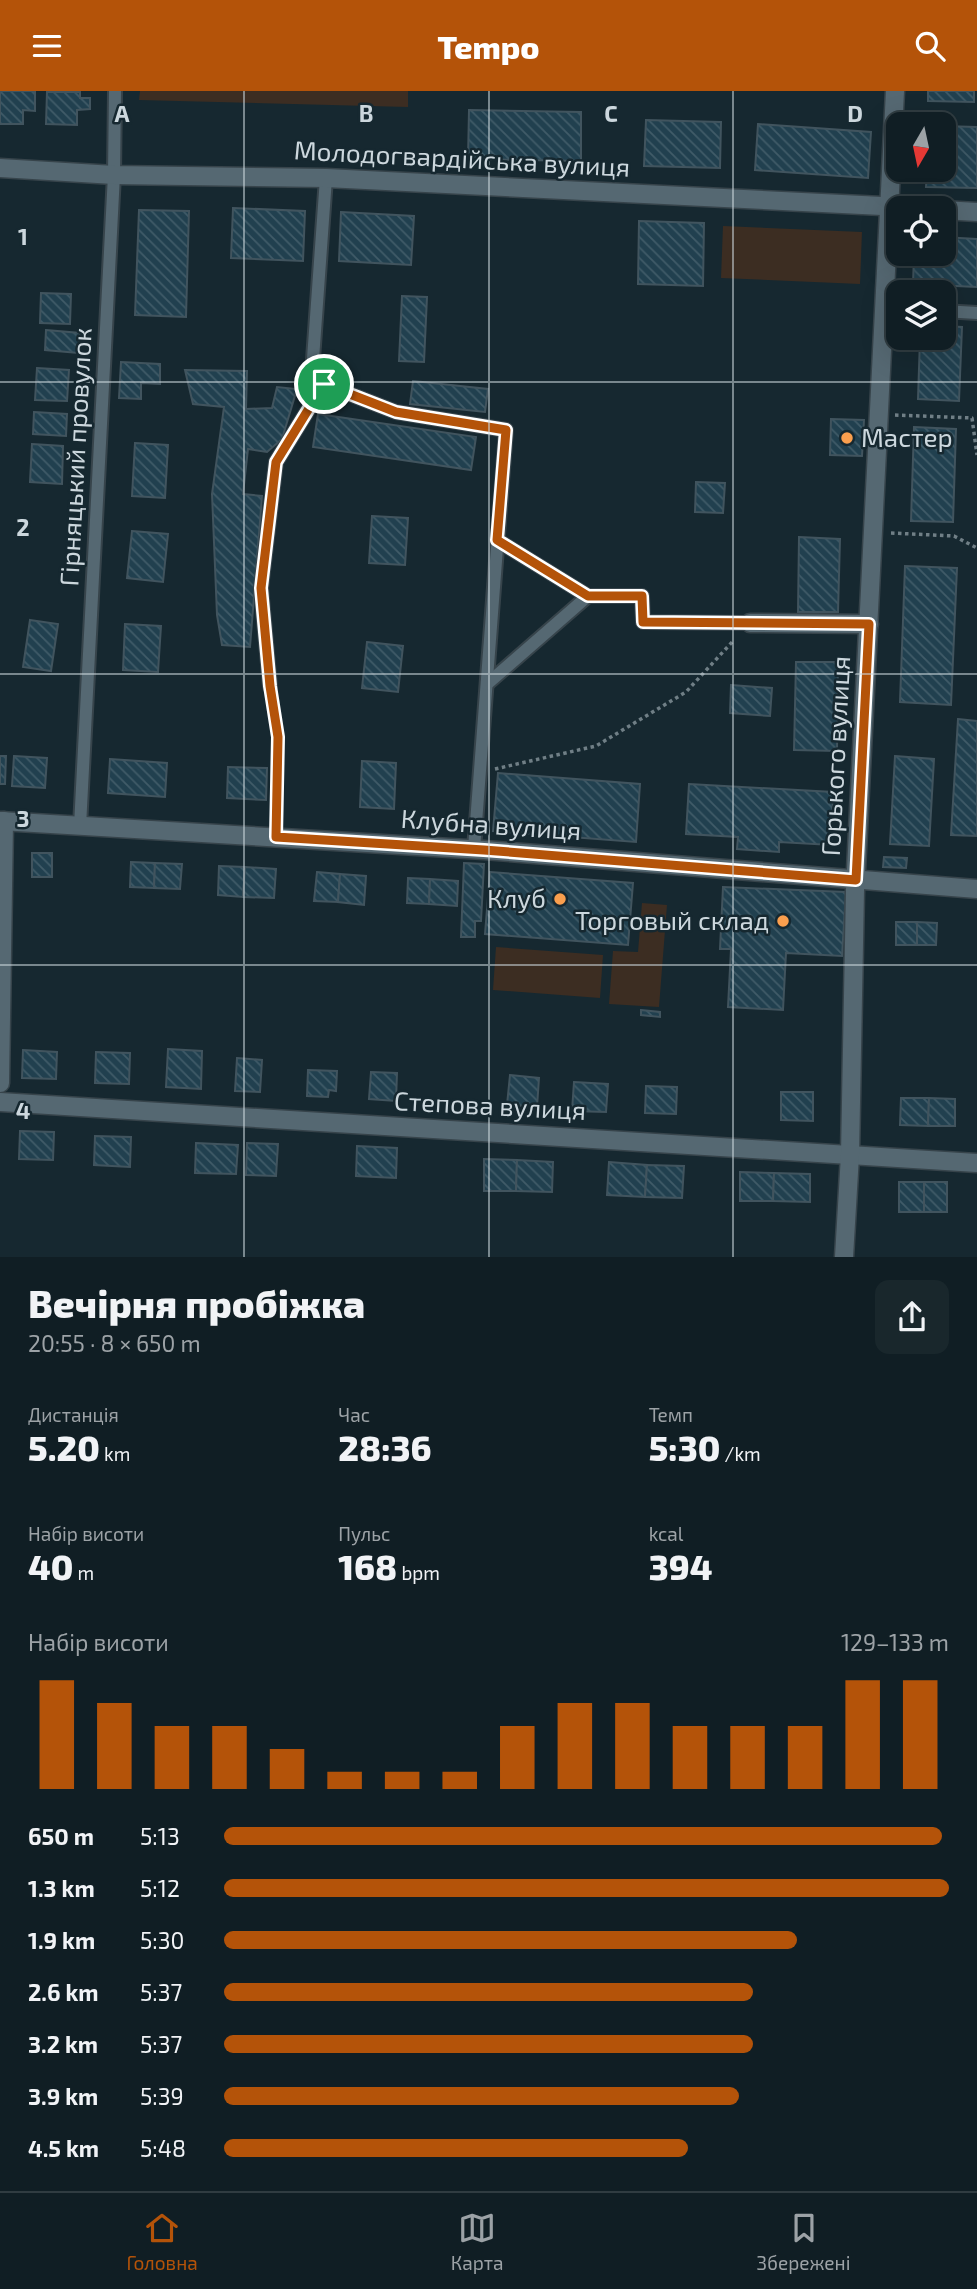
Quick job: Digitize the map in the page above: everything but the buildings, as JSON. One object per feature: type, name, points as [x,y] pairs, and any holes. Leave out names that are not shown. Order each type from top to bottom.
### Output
[{"type":"street","name":"Горького вулиця","points":[[889,196],[895,91]]},
{"type":"street","name":"Молодогвардійська вулиця","points":[[0,168],[114,175],[326,178],[886,206]]},
{"type":"street","points":[[956,210],[977,212]]},
{"type":"street","name":"Горького вулиця","points":[[844,1257],[850,1155],[856,880],[869,624],[888,350]]},
{"type":"street","points":[[750,623],[869,624]]},
{"type":"street","name":"Клубна вулиця","points":[[2,821],[474,849],[977,889]]},
{"type":"street","points":[[0,1083],[2,821]]},
{"type":"street","name":"Степова вулиця","points":[[0,1102],[977,1163]]},
{"type":"lane","name":"Гірняцький провулок","points":[[80,826],[114,175],[115,91]]},
{"type":"lane","points":[[326,178],[313,359],[324,384],[396,412],[506,430],[474,849]]},
{"type":"lane","points":[[956,312],[977,313]]},
{"type":"lane","points":[[270,686],[261,588],[276,462],[324,384]]},
{"type":"lane","points":[[497,540],[588,596],[642,596],[643,622],[750,623]]},
{"type":"lane","points":[[486,684],[588,596]]},
{"type":"path","points":[[894,415],[972,418],[977,454]]},
{"type":"path","points":[[889,533],[954,536],[977,548]]},
{"type":"path","points":[[488,771],[596,746],[686,692],[750,623]]},
{"type":"path","points":[[270,686],[278,737],[276,837]]},
{"type":"shaded area","points":[[140,91],[408,91],[408,107],[139,100]]},
{"type":"shaded area","points":[[723,226],[862,232],[860,284],[721,278]]},
{"type":"shaded area","points":[[642,903],[667,905],[659,1007],[609,1004],[613,951],[638,952]]},
{"type":"shaded area","points":[[496,947],[603,955],[600,998],[493,990]]},
{"type":"place","name":"Мастер","points":[[847,438]]},
{"type":"place","name":"Клуб","points":[[560,899]]},
{"type":"place","name":"Торговый склад","points":[[783,921]]},
{"type":"route","points":[[324,384],[396,412],[506,430],[497,540],[588,596],[642,596],[643,622],[869,624],[856,880],[484,850],[276,837],[278,737],[270,686],[261,588],[276,462],[324,384]]}]
